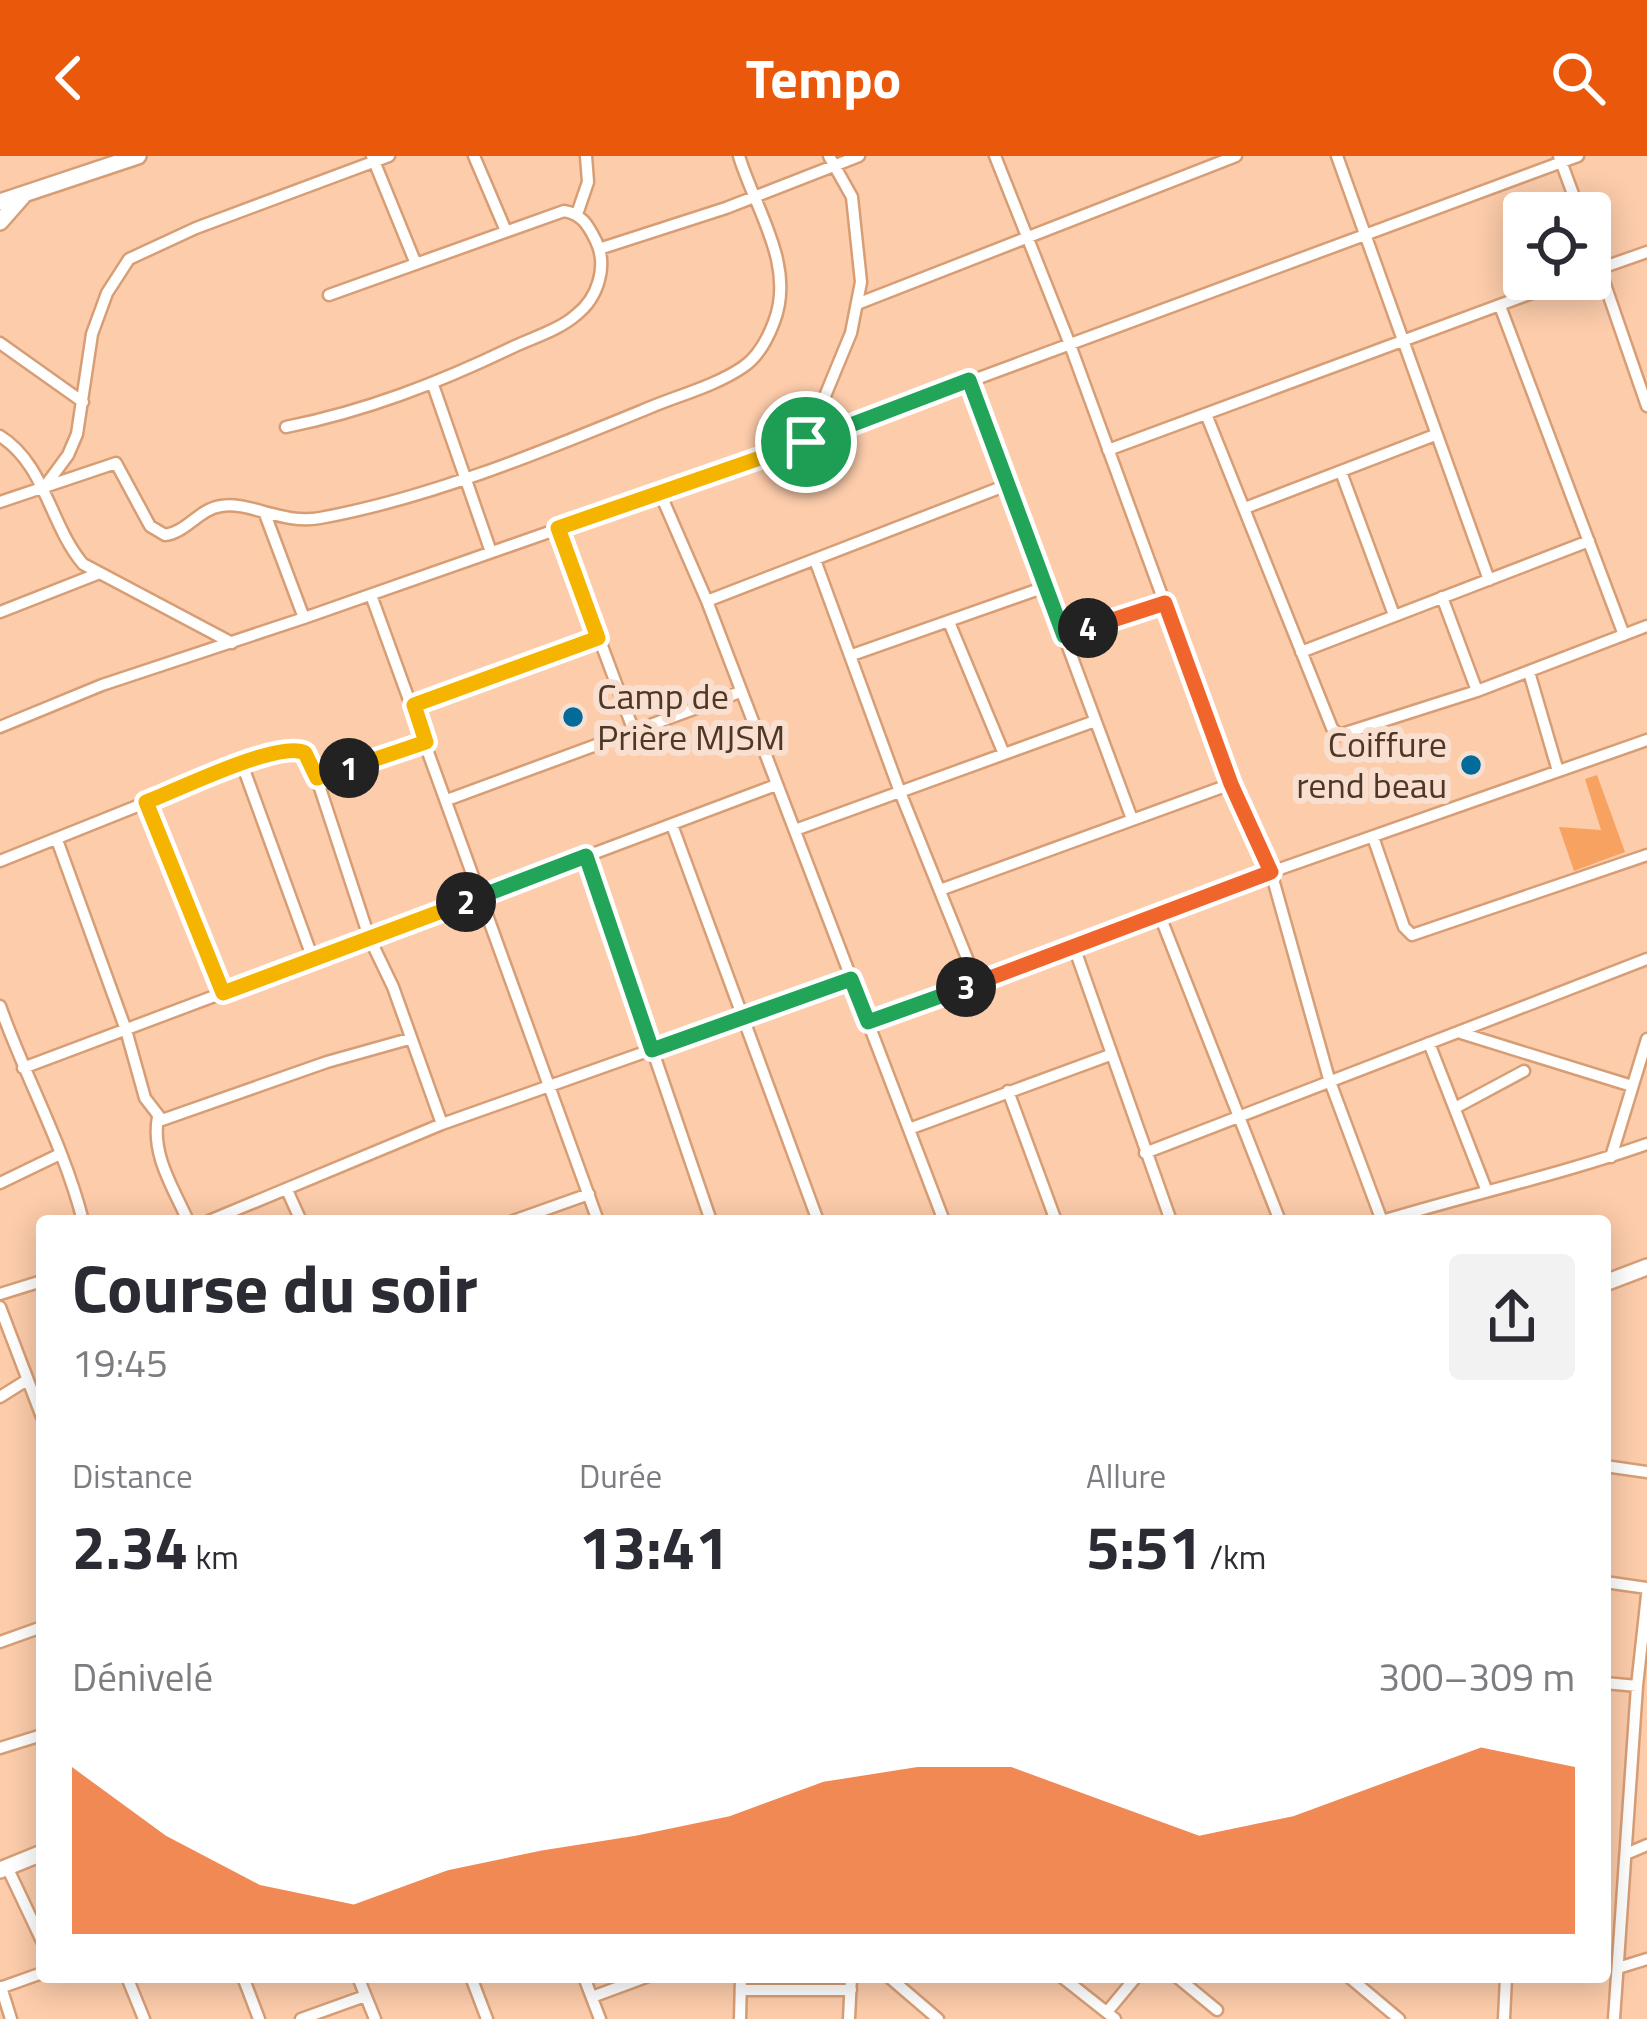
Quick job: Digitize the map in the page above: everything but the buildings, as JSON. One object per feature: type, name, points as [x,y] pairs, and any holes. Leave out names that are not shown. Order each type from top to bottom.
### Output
[{"type":"street","points":[[0,202],[138,156]]},
{"type":"street","points":[[42,490],[68,455],[97,317],[116,275],[129,259],[196,228],[389,156]]},
{"type":"street","points":[[474,156],[506,231]]},
{"type":"street","points":[[577,214],[588,182],[586,156]]},
{"type":"street","points":[[0,502],[116,463],[150,526],[165,535],[182,530],[214,507],[227,505],[316,519],[409,498],[677,397],[743,367],[776,318],[782,288],[770,238],[739,156]]},
{"type":"street","points":[[599,249],[752,197],[830,160],[859,156]]},
{"type":"street","points":[[995,156],[1069,342],[1231,784],[1271,872],[1329,1079],[1380,1215]]},
{"type":"street","points":[[857,304],[1236,156]]},
{"type":"street","points":[[1337,156],[1489,580]]},
{"type":"street","points":[[0,727],[102,685],[806,442],[1366,237],[1560,159],[1579,156]]},
{"type":"street","points":[[372,159],[416,264]]},
{"type":"street","points":[[1560,159],[1572,192]]},
{"type":"street","points":[[806,442],[845,351],[861,282],[852,197],[830,160]]},
{"type":"street","points":[[0,222],[24,195]]},
{"type":"street","points":[[329,295],[552,214],[577,214]]},
{"type":"street","points":[[286,428],[433,385],[574,317],[598,283],[599,249],[577,214]]},
{"type":"street","points":[[1611,264],[1647,252]]},
{"type":"street","points":[[1108,450],[1515,300]]},
{"type":"street","points":[[1606,300],[1647,406]]},
{"type":"street","points":[[1499,306],[1624,635]]},
{"type":"street","points":[[0,343],[82,402]]},
{"type":"street","points":[[969,380],[1132,819]]},
{"type":"street","points":[[433,385],[491,552]]},
{"type":"street","points":[[1206,414],[1332,728],[1339,735],[1477,691],[1647,626]]},
{"type":"street","points":[[1245,508],[1436,435]]},
{"type":"street","points":[[0,436],[25,456],[69,548],[97,574],[232,643]]},
{"type":"street","points":[[1341,472],[1394,615]]},
{"type":"street","points":[[707,601],[1007,485]]},
{"type":"street","points":[[660,493],[707,601],[942,1215]]},
{"type":"street","points":[[265,514],[304,618]]},
{"type":"street","points":[[558,528],[633,729]]},
{"type":"street","points":[[1301,652],[1589,541]]},
{"type":"street","points":[[815,560],[977,983]]},
{"type":"street","points":[[0,612],[97,574]]},
{"type":"street","points":[[852,655],[1045,587]]},
{"type":"street","points":[[371,595],[596,1215]]},
{"type":"street","points":[[1442,597],[1477,691]]},
{"type":"street","points":[[1064,636],[1165,603]]},
{"type":"street","points":[[949,622],[1004,754]]},
{"type":"street","points":[[414,705],[598,638]]},
{"type":"street","points":[[1529,671],[1558,771]]},
{"type":"street","points":[[447,800],[740,692]]},
{"type":"street","points":[[795,830],[1095,721]]},
{"type":"street","points":[[868,1022],[1271,872],[1647,740]]},
{"type":"street","points":[[317,778],[426,742]]},
{"type":"street","points":[[0,862],[242,764],[298,748],[309,758],[317,778],[369,937],[393,987],[442,1124]]},
{"type":"street","points":[[242,764],[313,958]]},
{"type":"street","points":[[940,890],[1231,784]]},
{"type":"street","points":[[23,1068],[776,785]]},
{"type":"street","points":[[146,802],[223,993]]},
{"type":"street","points":[[672,825],[816,1215]]},
{"type":"street","points":[[1373,837],[1404,927],[1412,934],[1647,855]]},
{"type":"street","points":[[57,839],[126,1030],[145,1098],[158,1117],[158,1154],[185,1215]]},
{"type":"street","points":[[586,856],[709,1215]]},
{"type":"street","points":[[1160,916],[1278,1215]]},
{"type":"street","points":[[1074,947],[1169,1215]]},
{"type":"street","points":[[1145,1153],[1647,958]]},
{"type":"street","points":[[224,1215],[442,1124],[851,979]]},
{"type":"street","points":[[0,1006],[23,1068],[48,1114],[81,1215]]},
{"type":"street","points":[[1458,1032],[1632,1086]]},
{"type":"street","points":[[158,1117],[169,1120],[327,1062],[409,1039]]},
{"type":"street","points":[[1610,1157],[1647,1039]]},
{"type":"street","points":[[1429,1042],[1486,1190]]},
{"type":"street","points":[[909,1130],[1110,1055]]},
{"type":"street","points":[[1455,1108],[1524,1072]]},
{"type":"street","points":[[1008,1091],[1054,1215]]},
{"type":"street","points":[[1402,1215],[1486,1190],[1522,1185],[1647,1144]]},
{"type":"street","points":[[0,1183],[58,1155]]},
{"type":"street","points":[[287,1190],[299,1215]]},
{"type":"street","points":[[530,1215],[589,1194]]},
{"type":"street","points":[[1611,1281],[1647,1267]]},
{"type":"street","points":[[0,1294],[36,1284]]},
{"type":"street","points":[[0,1307],[36,1402]]},
{"type":"street","points":[[0,1397],[27,1380]]},
{"type":"street","points":[[1611,1467],[1647,1472]]},
{"type":"street","points":[[1611,1583],[1647,1592],[1614,2019]]},
{"type":"street","points":[[0,1626],[4,1641],[36,1629]]},
{"type":"street","points":[[1611,1684],[1637,1686]]},
{"type":"street","points":[[0,1748],[36,1737]]},
{"type":"street","points":[[1626,1854],[1647,1845]]},
{"type":"street","points":[[36,1855],[3,1869],[36,1930]]},
{"type":"street","points":[[1618,1969],[1647,1959]]},
{"type":"street","points":[[11,2019],[1,1988],[36,1975]]},
{"type":"street","points":[[130,1983],[144,2019]]},
{"type":"street","points":[[245,1983],[259,2019]]},
{"type":"street","points":[[360,1983],[375,2019]]},
{"type":"street","points":[[473,1983],[487,2019]]},
{"type":"street","points":[[587,1983],[600,2019]]},
{"type":"street","points":[[592,1996],[629,1983]]},
{"type":"street","points":[[897,1983],[938,2019]]},
{"type":"street","points":[[1070,1983],[1111,2016],[1132,1983]]},
{"type":"street","points":[[1184,1983],[1217,2011]]},
{"type":"street","points":[[1356,1983],[1399,2019]]},
{"type":"street","points":[[1504,2019],[1506,1983]]},
{"type":"street","points":[[740,2019],[741,1984],[851,1984],[849,2019]]},
{"type":"street","points":[[301,2019],[365,1996]]},
{"type":"shaded area","points":[[1597,775],[1625,852],[1574,871],[1559,827],[1601,830],[1585,779]]},
{"type":"place","name":"Camp de Prière MJSM","points":[[573,717]]},
{"type":"place","name":"Coiffure rend beau","points":[[1471,765]]},
{"type":"route","points":[[969,380],[1064,636],[1165,603],[1231,784],[1271,872],[868,1022],[851,979],[652,1050],[586,856],[223,993],[146,802],[293,749],[305,753],[317,778],[426,742],[414,705],[598,638],[558,528],[806,442],[969,380]]}]
